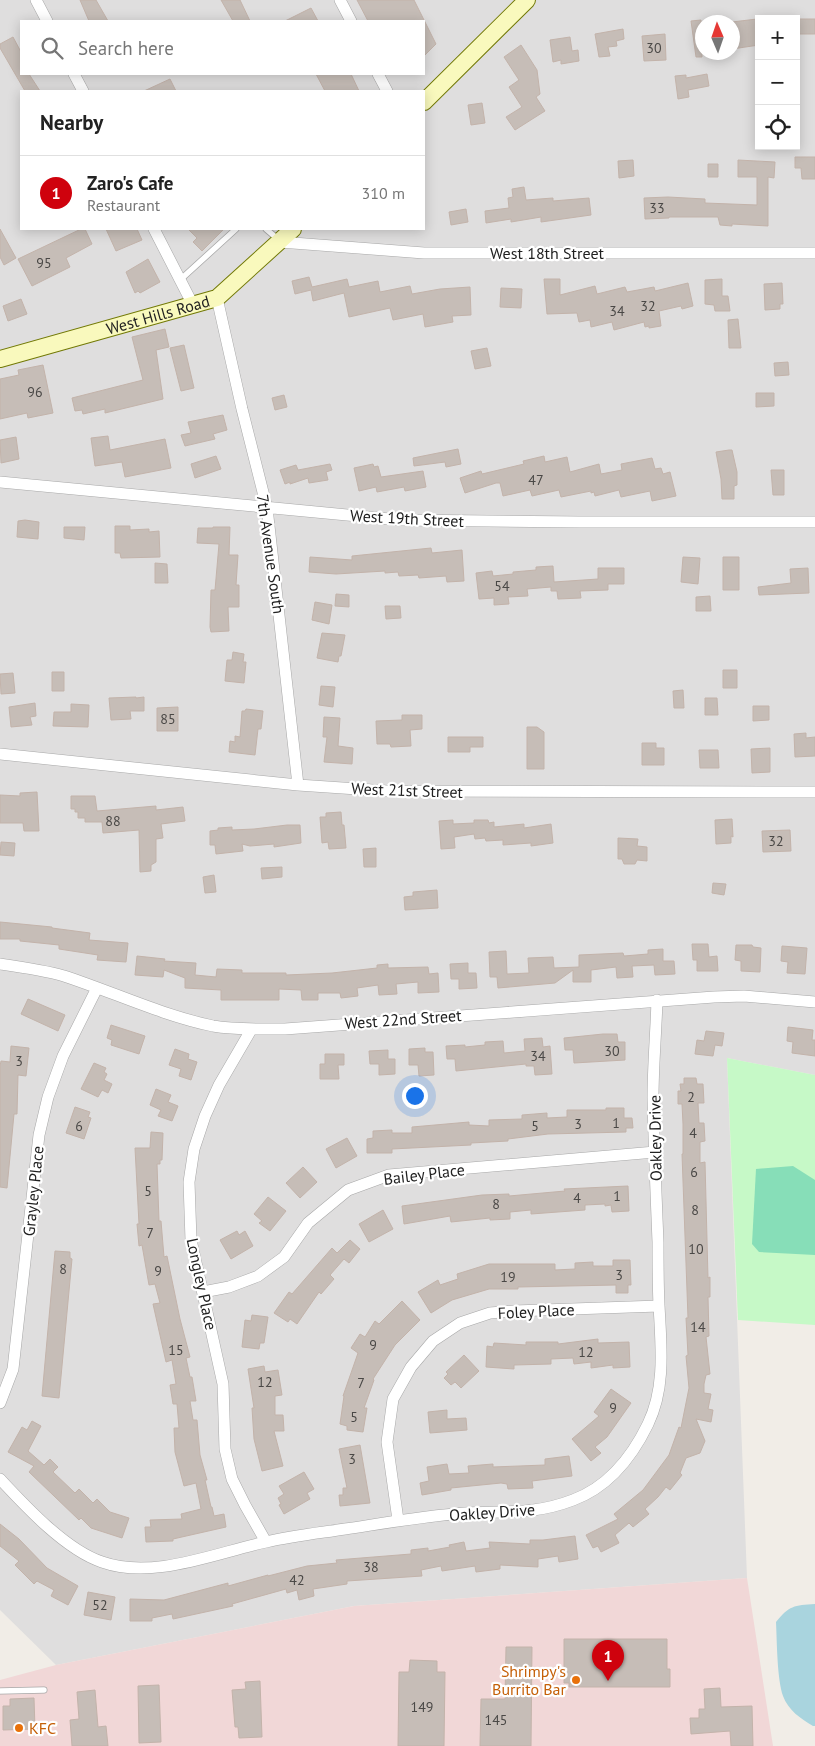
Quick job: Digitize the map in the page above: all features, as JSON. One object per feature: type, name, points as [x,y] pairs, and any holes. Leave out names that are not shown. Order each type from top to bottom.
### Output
[{"type":"street","points":[[36,0],[46,20]]},
{"type":"street","points":[[340,0],[350,20]]},
{"type":"street","points":[[425,101],[527,0]]},
{"type":"street","points":[[75,75],[82,90]]},
{"type":"street","points":[[379,75],[386,90]]},
{"type":"street","points":[[155,230],[193,305]]},
{"type":"street","name":"West Hills Road","points":[[0,360],[217,298],[292,230]]},
{"type":"street","name":"West 18th Street","points":[[280,242],[424,253],[815,253]]},
{"type":"street","name":"7th Avenue South","points":[[217,298],[267,508],[298,785]]},
{"type":"street","name":"West 19th Street","points":[[0,482],[400,520],[815,522]]},
{"type":"street","name":"West 21st Street","points":[[0,754],[298,785],[387,792],[815,792]]},
{"type":"street","name":"West 22nd Street","points":[[0,964],[35,969],[62,976],[157,1010],[213,1026],[251,1030],[657,1000],[744,996],[815,1002]]},
{"type":"street","name":"Grayley Place","points":[[0,1403],[13,1369],[39,1135],[48,1097],[62,1056],[97,988]]},
{"type":"street","name":"Oakley Drive","points":[[0,1479],[19,1500],[75,1549],[102,1562],[134,1568],[166,1566],[266,1542],[398,1520],[465,1513],[515,1513],[550,1508],[576,1499],[600,1486],[616,1472],[634,1450],[649,1421],[660,1385],[662,1350],[653,1095],[657,1000]]},
{"type":"street","name":"Longley Place","points":[[251,1030],[204,1116],[194,1149],[189,1182],[191,1240],[223,1384],[225,1449],[232,1479],[266,1542]]},
{"type":"street","name":"Bailey Place","points":[[203,1292],[229,1287],[258,1276],[284,1257],[308,1223],[348,1190],[389,1175],[655,1152]]},
{"type":"street","name":"Foley Place","points":[[398,1520],[387,1442],[393,1399],[411,1366],[432,1341],[460,1323],[490,1313],[659,1306]]},
{"type":"lane","points":[[180,280],[235,230]]},
{"type":"lane","points":[[267,230],[280,242]]},
{"type":"lane","points":[[0,1691],[44,1690]]},
{"type":"shaded area","points":[[0,0],[815,0],[815,1075],[727,1058],[747,1578],[354,1606],[56,1665],[0,1610]]},
{"type":"shaded area","points":[[747,1578],[773,1746],[0,1746],[0,1680],[56,1665],[354,1606]]},
{"type":"green space","points":[[727,1058],[815,1075],[815,1325],[738,1320]]},
{"type":"green space","points":[[793,1166],[815,1180],[815,1255],[759,1252],[752,1244],[756,1169]]},
{"type":"water","points":[[815,1604],[815,1726],[813,1726],[792,1710],[783,1696],[778,1670],[776,1622],[792,1607]]},
{"type":"building","points":[[80,0],[96,0],[107,20],[89,20]]},
{"type":"building","points":[[221,0],[240,0],[250,20],[232,20]]},
{"type":"building","points":[[357,0],[414,0],[424,20],[367,20]]},
{"type":"building","points":[[311,8],[317,20],[287,20]]},
{"type":"building","points":[[755,19],[755,46],[740,48],[740,21]]},
{"type":"building","points":[[800,19],[815,19],[815,34],[800,34]]},
{"type":"building","points":[[691,21],[695,21],[695,50]]},
{"type":"building","points":[[425,22],[436,44],[425,55]]},
{"type":"building","points":[[623,29],[624,39],[616,41],[617,46],[608,47],[610,56],[599,57],[595,34]]},
{"type":"building","points":[[665,34],[666,60],[644,61],[642,36]]},
{"type":"building","points":[[13,37],[20,50],[20,75],[30,75],[39,90],[24,90],[0,48],[0,44]]},
{"type":"building","points":[[570,37],[572,51],[578,50],[579,61],[561,64],[561,60],[553,62],[550,40]]},
{"type":"building","points":[[521,45],[537,70],[540,94],[536,97],[545,111],[515,130],[506,117],[522,107],[509,87],[519,80],[504,57]]},
{"type":"building","points":[[707,74],[709,86],[688,90],[689,97],[678,99],[675,76],[686,75],[686,78]]},
{"type":"building","points":[[317,75],[351,75],[359,90],[324,90]]},
{"type":"building","points":[[170,79],[176,90],[146,90]]},
{"type":"building","points":[[482,103],[485,123],[471,125],[468,105]]},
{"type":"building","points":[[795,157],[815,157],[815,179],[802,179],[801,168],[795,168]]},
{"type":"building","points":[[633,160],[634,176],[619,178],[618,161]]},
{"type":"building","points":[[738,160],[775,162],[774,178],[768,177],[768,226],[720,225],[718,217],[645,219],[644,198],[705,199],[705,203],[757,205],[757,177],[738,177]]},
{"type":"building","points":[[708,164],[718,164],[718,177],[708,177]]},
{"type":"building","points":[[524,187],[526,200],[553,198],[553,201],[589,198],[591,215],[541,222],[541,217],[511,222],[511,219],[486,223],[485,211],[509,208],[508,198],[513,197],[512,189]]},
{"type":"building","points":[[466,209],[468,222],[451,225],[449,212]]},
{"type":"building","points":[[0,229],[16,258],[4,265],[0,257]]},
{"type":"building","points":[[79,230],[85,230],[92,244],[66,258],[70,267],[32,286],[18,259]]},
{"type":"building","points":[[106,230],[137,230],[142,240],[116,251]]},
{"type":"building","points":[[189,230],[223,230],[202,251],[193,242],[197,238]]},
{"type":"building","points":[[148,259],[160,282],[140,293],[138,291],[135,293],[126,272]]},
{"type":"building","points":[[309,277],[312,287],[347,279],[349,287],[378,281],[380,292],[410,286],[412,294],[440,289],[470,287],[471,315],[452,316],[453,322],[425,327],[423,314],[393,320],[390,308],[349,317],[344,293],[313,301],[311,290],[295,294],[292,281]]},
{"type":"building","points":[[544,279],[560,279],[560,295],[595,286],[597,294],[625,287],[627,292],[654,287],[655,291],[688,283],[693,306],[682,309],[681,306],[659,311],[661,326],[649,328],[649,326],[645,327],[644,322],[614,330],[612,322],[591,327],[590,320],[579,322],[577,313],[547,314]]},
{"type":"building","points":[[722,279],[722,296],[728,296],[730,311],[715,311],[714,305],[705,304],[705,280]]},
{"type":"building","points":[[782,283],[783,304],[780,304],[780,309],[765,310],[764,284]]},
{"type":"building","points":[[501,288],[522,289],[521,308],[500,307]]},
{"type":"building","points":[[21,299],[27,314],[8,321],[3,306]]},
{"type":"building","points":[[738,319],[741,348],[729,348],[728,320]]},
{"type":"building","points":[[165,329],[169,347],[156,350],[163,399],[105,413],[105,409],[83,414],[82,410],[75,411],[72,398],[143,380],[132,337]]},
{"type":"building","points":[[184,345],[194,388],[181,391],[170,348]]},
{"type":"building","points":[[487,348],[491,366],[475,369],[471,351]]},
{"type":"building","points":[[788,362],[789,375],[775,376],[774,363]]},
{"type":"building","points":[[43,365],[53,413],[28,418],[27,413],[0,419],[0,379],[19,375],[18,370]]},
{"type":"building","points":[[756,393],[774,393],[774,406],[756,407]]},
{"type":"building","points":[[284,395],[287,407],[275,410],[272,398]]},
{"type":"building","points":[[223,415],[227,430],[213,434],[215,439],[185,446],[181,435],[191,433],[188,422]]},
{"type":"building","points":[[108,436],[110,450],[165,439],[171,468],[125,477],[122,462],[95,466],[91,438]]},
{"type":"building","points":[[16,437],[19,459],[1,463],[0,440]]},
{"type":"building","points":[[458,449],[461,464],[446,467],[445,462],[414,466],[413,458]]},
{"type":"building","points":[[732,450],[737,472],[737,485],[734,486],[734,499],[722,499],[721,479],[716,452]]},
{"type":"building","points":[[216,456],[221,469],[195,478],[191,464]]},
{"type":"building","points":[[544,456],[545,462],[567,457],[570,472],[599,464],[601,474],[622,470],[621,464],[652,458],[655,469],[661,468],[663,474],[670,472],[676,496],[652,501],[650,491],[621,497],[619,490],[595,496],[594,492],[591,493],[591,491],[561,497],[559,490],[532,496],[530,490],[503,496],[500,483],[465,493],[460,478],[481,471],[482,474],[524,464],[523,461]]},
{"type":"building","points":[[330,464],[332,470],[326,472],[328,480],[309,483],[308,478],[285,484],[280,470],[296,465],[298,470]]},
{"type":"building","points":[[373,464],[374,467],[378,466],[381,477],[423,471],[426,487],[405,491],[404,487],[377,492],[376,487],[359,491],[354,468]]},
{"type":"building","points":[[771,470],[784,470],[784,495],[773,495]]},
{"type":"building","points":[[18,521],[39,522],[38,539],[17,537]]},
{"type":"building","points":[[115,526],[130,526],[130,530],[149,529],[149,532],[159,531],[160,557],[121,558],[120,553],[115,553]]},
{"type":"building","points":[[64,527],[85,527],[84,540],[64,538]]},
{"type":"building","points":[[230,527],[229,555],[238,555],[236,585],[239,585],[239,607],[228,607],[229,631],[211,632],[210,627],[211,590],[215,590],[219,544],[197,543],[198,528]]},
{"type":"building","points":[[431,548],[432,553],[462,550],[464,581],[447,582],[446,576],[419,578],[418,575],[399,576],[398,572],[385,573],[385,571],[336,574],[309,572],[310,557],[352,560],[352,556]]},
{"type":"building","points":[[683,557],[700,558],[698,584],[681,582]]},
{"type":"building","points":[[723,557],[739,557],[739,590],[723,590]]},
{"type":"building","points":[[155,563],[167,564],[168,583],[155,583]]},
{"type":"building","points":[[553,566],[554,582],[598,579],[598,568],[624,568],[624,584],[608,584],[608,590],[580,591],[581,598],[558,599],[557,591],[551,591],[551,587],[527,589],[528,596],[508,597],[509,604],[494,605],[494,598],[479,599],[476,573],[492,571],[493,576],[536,570],[536,567]]},
{"type":"building","points":[[808,568],[809,593],[759,595],[758,587],[791,583],[790,569]]},
{"type":"building","points":[[336,594],[349,595],[349,607],[335,606]]},
{"type":"building","points":[[710,596],[711,611],[696,611],[696,597]]},
{"type":"building","points":[[315,602],[332,605],[329,624],[312,620]]},
{"type":"building","points":[[385,606],[400,606],[401,618],[386,619]]},
{"type":"building","points":[[322,633],[345,635],[338,662],[317,658]]},
{"type":"building","points":[[233,652],[244,654],[243,662],[246,662],[244,683],[225,681],[227,660],[232,660]]},
{"type":"building","points":[[723,670],[737,670],[737,688],[723,688]]},
{"type":"building","points":[[52,672],[64,672],[64,691],[52,691]]},
{"type":"building","points":[[13,673],[15,693],[1,694],[0,674]]},
{"type":"building","points":[[321,686],[335,687],[333,707],[319,705]]},
{"type":"building","points":[[683,690],[684,708],[674,708],[673,691]]},
{"type":"building","points":[[144,697],[144,711],[130,711],[131,719],[111,720],[109,698]]},
{"type":"building","points":[[705,698],[717,698],[718,715],[705,715]]},
{"type":"building","points":[[35,703],[36,716],[30,717],[32,725],[11,727],[9,707]]},
{"type":"building","points":[[71,704],[89,705],[88,727],[53,726],[54,712],[71,712]]},
{"type":"building","points":[[753,706],[769,706],[769,720],[753,721]]},
{"type":"building","points":[[178,707],[178,731],[157,731],[157,708]]},
{"type":"building","points":[[246,709],[263,711],[261,729],[258,729],[255,755],[229,752],[230,741],[235,742],[235,736],[240,737],[242,711]]},
{"type":"building","points":[[402,715],[422,715],[422,729],[410,730],[411,746],[391,747],[390,744],[377,744],[376,721],[402,720]]},
{"type":"building","points":[[324,717],[340,718],[338,746],[353,748],[352,764],[324,762],[327,737],[323,737]]},
{"type":"building","points":[[527,727],[537,727],[544,732],[544,769],[527,769]]},
{"type":"building","points":[[806,733],[806,738],[815,737],[815,756],[795,757],[794,734]]},
{"type":"building","points":[[448,737],[483,737],[483,747],[470,747],[470,752],[448,752]]},
{"type":"building","points":[[642,743],[656,743],[656,748],[664,748],[664,765],[642,765]]},
{"type":"building","points":[[770,748],[770,772],[752,773],[751,749]]},
{"type":"building","points":[[699,750],[718,750],[719,768],[700,768]]},
{"type":"building","points":[[37,792],[39,831],[24,831],[23,823],[0,823],[0,795],[20,796],[20,793]]},
{"type":"building","points":[[71,796],[95,796],[97,811],[156,806],[156,810],[183,807],[185,821],[161,824],[163,838],[156,839],[156,862],[151,865],[151,871],[140,872],[139,830],[103,833],[102,822],[85,822],[85,818],[78,818],[78,812],[75,812],[75,809],[71,809]]},
{"type":"building","points":[[341,812],[346,848],[329,849],[328,842],[322,843],[320,817],[326,817],[326,813]]},
{"type":"building","points":[[732,819],[733,837],[731,836],[731,843],[716,844],[715,820]]},
{"type":"building","points":[[453,820],[453,824],[474,823],[474,820],[488,820],[489,823],[494,822],[494,827],[524,824],[524,828],[551,824],[553,843],[531,846],[531,843],[503,845],[503,840],[486,841],[485,838],[475,839],[474,834],[454,837],[455,848],[441,849],[439,821]]},
{"type":"building","points":[[300,825],[301,843],[274,847],[274,844],[250,846],[242,844],[243,851],[216,854],[215,845],[210,845],[210,831],[218,830],[218,828],[232,827],[232,830]]},
{"type":"building","points":[[790,830],[791,851],[763,852],[762,831]]},
{"type":"building","points":[[618,838],[638,839],[637,846],[647,847],[647,861],[637,860],[635,864],[624,864],[622,859],[618,859]]},
{"type":"building","points":[[1,842],[15,843],[14,856],[0,855]]},
{"type":"building","points":[[376,848],[376,867],[364,867],[363,849]]},
{"type":"building","points":[[282,867],[282,877],[262,879],[261,868]]},
{"type":"building","points":[[214,875],[216,892],[205,893],[203,877]]},
{"type":"building","points":[[713,883],[726,884],[724,895],[712,893]]},
{"type":"building","points":[[437,890],[438,908],[405,910],[404,897],[413,896],[413,892]]},
{"type":"building","points":[[0,922],[90,933],[89,940],[128,943],[126,962],[97,960],[98,955],[59,949],[59,945],[20,941],[20,939],[0,939]]},
{"type":"building","points":[[692,944],[708,944],[709,957],[717,956],[718,971],[697,971],[697,960],[693,960]]},
{"type":"building","points":[[736,945],[752,945],[753,947],[761,948],[760,972],[741,971],[741,961],[735,960]]},
{"type":"building","points":[[782,946],[807,948],[805,974],[787,973],[788,962],[781,961]]},
{"type":"building","points":[[663,949],[663,961],[674,961],[675,974],[655,975],[654,965],[632,966],[633,977],[617,978],[616,967],[591,970],[591,982],[573,982],[573,970],[555,983],[498,988],[497,977],[490,977],[489,952],[506,951],[507,974],[529,973],[528,958],[553,957],[554,968],[579,967],[579,955],[623,953],[624,956],[648,954],[648,950]]},
{"type":"building","points":[[137,956],[165,959],[164,961],[196,963],[195,975],[216,977],[217,969],[242,970],[242,973],[286,973],[286,975],[332,973],[377,968],[377,965],[388,964],[388,968],[428,967],[429,974],[438,973],[439,992],[418,993],[418,982],[396,984],[397,994],[379,995],[378,985],[357,988],[358,996],[341,998],[340,993],[318,993],[318,1000],[302,1000],[301,990],[279,989],[279,1000],[221,1000],[221,990],[185,988],[185,978],[164,970],[163,977],[135,975]]},
{"type":"building","points":[[468,963],[468,973],[476,973],[477,988],[459,989],[459,979],[451,979],[450,964]]},
{"type":"building","points":[[28,999],[65,1015],[58,1031],[21,1014]]},
{"type":"building","points":[[111,1025],[145,1036],[139,1054],[111,1045],[112,1040],[107,1038]]},
{"type":"building","points":[[788,1027],[813,1030],[812,1040],[815,1040],[815,1056],[792,1053],[793,1042],[787,1041]]},
{"type":"building","points":[[706,1031],[724,1033],[722,1046],[715,1045],[713,1056],[695,1054],[697,1040],[704,1041]]},
{"type":"building","points":[[617,1034],[618,1042],[625,1042],[625,1060],[574,1063],[573,1050],[565,1050],[564,1038]]},
{"type":"building","points":[[542,1038],[543,1047],[550,1046],[552,1074],[535,1075],[534,1066],[526,1066],[526,1064],[456,1071],[455,1059],[447,1059],[446,1046],[465,1045],[465,1047],[485,1045],[485,1042],[503,1041],[504,1053],[525,1051],[524,1039]]},
{"type":"building","points":[[11,1046],[29,1048],[26,1076],[18,1075],[17,1114],[14,1114],[7,1188],[0,1187],[0,1066],[1,1061],[10,1062]]},
{"type":"building","points":[[425,1048],[425,1052],[433,1052],[434,1075],[419,1076],[418,1065],[409,1065],[409,1049]]},
{"type":"building","points":[[175,1049],[189,1054],[188,1059],[197,1062],[191,1080],[179,1076],[181,1069],[169,1065]]},
{"type":"building","points":[[388,1050],[388,1059],[395,1059],[395,1074],[379,1075],[379,1064],[370,1064],[369,1051]]},
{"type":"building","points":[[325,1054],[344,1054],[344,1065],[338,1065],[339,1079],[320,1079],[320,1064],[325,1064]]},
{"type":"building","points":[[94,1063],[106,1068],[104,1072],[107,1074],[104,1080],[112,1084],[108,1093],[102,1090],[98,1097],[81,1089]]},
{"type":"building","points":[[684,1078],[696,1078],[697,1084],[703,1084],[704,1103],[698,1103],[699,1123],[704,1123],[705,1141],[700,1142],[700,1163],[705,1162],[708,1278],[710,1277],[710,1297],[708,1297],[709,1336],[706,1337],[710,1374],[706,1375],[704,1393],[711,1394],[708,1409],[713,1410],[711,1422],[696,1419],[705,1441],[700,1453],[686,1458],[680,1473],[682,1475],[670,1490],[666,1487],[645,1509],[649,1514],[633,1527],[629,1523],[615,1535],[619,1543],[601,1552],[598,1546],[593,1548],[586,1535],[618,1519],[614,1514],[643,1490],[669,1455],[679,1427],[681,1428],[689,1388],[686,1356],[688,1355],[686,1318],[688,1318],[682,1154],[683,1124],[682,1104],[678,1104],[678,1091],[681,1091],[680,1084],[684,1084]]},
{"type":"building","points":[[156,1089],[171,1095],[168,1102],[178,1106],[172,1121],[158,1116],[161,1110],[150,1105]]},
{"type":"building","points":[[75,1107],[90,1112],[88,1117],[91,1118],[84,1139],[66,1133]]},
{"type":"building","points":[[606,1108],[624,1108],[624,1118],[632,1118],[633,1128],[626,1128],[626,1132],[548,1134],[508,1139],[508,1141],[471,1143],[471,1145],[392,1149],[392,1153],[367,1153],[367,1139],[373,1138],[373,1131],[392,1130],[392,1133],[412,1133],[412,1127],[469,1122],[469,1125],[489,1126],[489,1120],[522,1119],[522,1115],[547,1113],[547,1118],[567,1117],[567,1110],[606,1110]]},
{"type":"building","points":[[151,1132],[163,1133],[162,1160],[160,1160],[160,1164],[157,1164],[159,1221],[161,1221],[164,1257],[167,1256],[190,1357],[186,1358],[190,1377],[192,1377],[196,1401],[190,1401],[193,1420],[197,1420],[200,1455],[207,1480],[205,1480],[211,1507],[214,1516],[224,1514],[226,1527],[173,1539],[173,1541],[146,1542],[145,1527],[151,1527],[150,1520],[182,1519],[181,1514],[201,1509],[196,1483],[184,1486],[175,1452],[174,1428],[179,1428],[177,1404],[173,1404],[170,1385],[176,1384],[172,1360],[166,1362],[153,1304],[160,1303],[155,1284],[149,1285],[142,1245],[139,1246],[135,1148],[150,1148]]},
{"type":"building","points":[[347,1138],[357,1156],[336,1168],[326,1149]]},
{"type":"building","points":[[303,1167],[317,1182],[300,1198],[286,1183]]},
{"type":"building","points":[[628,1186],[629,1211],[612,1212],[611,1205],[605,1206],[605,1204],[585,1205],[585,1210],[531,1214],[531,1210],[510,1212],[510,1219],[490,1220],[490,1218],[451,1222],[450,1216],[404,1224],[402,1206],[482,1195],[509,1194],[509,1196],[565,1191],[564,1189]]},
{"type":"building","points":[[268,1197],[286,1211],[270,1231],[259,1223],[262,1221],[254,1214]]},
{"type":"building","points":[[383,1210],[393,1229],[369,1242],[359,1224]]},
{"type":"building","points":[[237,1231],[239,1235],[245,1231],[253,1246],[231,1259],[220,1240]]},
{"type":"building","points":[[350,1240],[360,1249],[349,1263],[344,1259],[330,1275],[334,1279],[321,1294],[319,1292],[297,1324],[290,1319],[288,1322],[274,1313],[289,1292],[292,1294],[332,1248],[337,1253]]},
{"type":"building","points":[[55,1251],[70,1252],[70,1258],[72,1259],[59,1398],[42,1396]]},
{"type":"building","points":[[613,1260],[630,1260],[631,1285],[628,1285],[628,1293],[616,1293],[616,1285],[489,1289],[452,1300],[431,1313],[418,1292],[438,1280],[440,1285],[458,1279],[457,1274],[489,1264],[555,1264],[555,1270],[575,1269],[575,1263],[593,1262],[593,1266],[613,1266]]},
{"type":"building","points":[[402,1301],[420,1320],[395,1345],[373,1379],[364,1408],[367,1408],[363,1432],[347,1430],[347,1426],[340,1424],[343,1396],[358,1353],[351,1348],[360,1334],[365,1337],[375,1321],[379,1324]]},
{"type":"building","points":[[252,1315],[268,1317],[264,1343],[260,1343],[259,1349],[242,1347],[245,1320],[251,1321]]},
{"type":"building","points":[[598,1339],[598,1343],[629,1342],[630,1367],[613,1368],[613,1365],[591,1368],[591,1362],[574,1364],[573,1358],[551,1359],[551,1364],[514,1365],[514,1369],[486,1367],[487,1346],[493,1347],[494,1343],[526,1345],[526,1342],[558,1342],[558,1344]]},
{"type":"building","points":[[464,1355],[479,1371],[461,1388],[455,1382],[451,1385],[444,1378],[448,1374],[446,1372]]},
{"type":"building","points":[[264,1366],[265,1372],[278,1370],[282,1395],[275,1396],[275,1415],[283,1415],[284,1431],[274,1431],[283,1466],[262,1471],[254,1439],[252,1408],[254,1408],[248,1369]]},
{"type":"building","points":[[611,1389],[631,1403],[607,1437],[595,1447],[601,1453],[591,1461],[572,1439],[599,1416],[594,1412]]},
{"type":"building","points":[[447,1410],[447,1419],[466,1418],[467,1430],[430,1433],[428,1412]]},
{"type":"building","points":[[32,1421],[41,1426],[28,1451],[44,1465],[50,1459],[58,1467],[53,1472],[75,1493],[79,1489],[93,1503],[97,1499],[110,1512],[129,1518],[122,1538],[91,1528],[81,1518],[79,1520],[29,1472],[34,1466],[8,1452],[22,1427],[27,1430]]},
{"type":"building","points":[[360,1445],[370,1503],[340,1506],[339,1495],[343,1495],[343,1488],[347,1488],[339,1449]]},
{"type":"building","points":[[569,1456],[572,1476],[532,1481],[533,1488],[508,1489],[507,1484],[501,1483],[451,1488],[451,1490],[422,1495],[420,1483],[429,1481],[427,1467],[447,1464],[449,1474],[469,1473],[468,1466],[493,1464],[493,1467],[545,1465],[545,1459]]},
{"type":"building","points":[[304,1472],[314,1489],[307,1493],[310,1499],[284,1514],[279,1505],[281,1504],[278,1498],[284,1494],[279,1486]]},
{"type":"building","points":[[0,1524],[19,1539],[47,1568],[78,1586],[68,1605],[51,1596],[54,1590],[37,1581],[34,1584],[15,1565],[19,1561],[0,1546]]},
{"type":"building","points":[[575,1536],[578,1559],[559,1562],[558,1556],[538,1559],[538,1567],[500,1565],[500,1569],[476,1572],[475,1566],[442,1571],[441,1566],[421,1570],[422,1576],[347,1581],[347,1584],[313,1589],[314,1596],[299,1600],[297,1590],[287,1593],[286,1589],[232,1604],[233,1606],[173,1619],[172,1614],[152,1618],[152,1621],[130,1621],[130,1599],[164,1600],[228,1583],[228,1586],[307,1566],[337,1563],[336,1560],[411,1554],[411,1550],[428,1548],[428,1551],[464,1542],[466,1551],[490,1548],[489,1542],[530,1544],[530,1540]]},
{"type":"building","points":[[88,1592],[115,1597],[111,1620],[84,1615]]},
{"type":"building","points":[[564,1639],[667,1639],[667,1669],[670,1669],[670,1687],[569,1687],[569,1683],[564,1683]]},
{"type":"building","points":[[506,1647],[532,1647],[531,1746],[480,1746],[481,1699],[505,1699]]},
{"type":"building","points":[[410,1660],[437,1661],[437,1672],[445,1672],[444,1746],[398,1746],[399,1672],[409,1672]]},
{"type":"building","points":[[260,1681],[262,1737],[239,1738],[238,1727],[235,1727],[232,1690],[246,1689],[245,1682]]},
{"type":"building","points":[[159,1685],[161,1742],[139,1743],[138,1686]]},
{"type":"building","points":[[720,1688],[721,1707],[752,1706],[753,1746],[731,1746],[730,1731],[691,1734],[690,1718],[699,1718],[699,1709],[705,1709],[704,1689]]},
{"type":"building","points":[[95,1690],[98,1727],[106,1726],[108,1746],[72,1746],[70,1720],[79,1719],[77,1692]]},
{"type":"building","points":[[34,1698],[35,1729],[3,1730],[3,1706],[10,1706],[10,1699]]},
{"type":"place","name":"Shrimpy's Burrito Bar","points":[[576,1680]]},
{"type":"place","name":"Zaro's Cafe","points":[[608,1681]]},
{"type":"place","name":"KFC","points":[[19,1728]]}]
